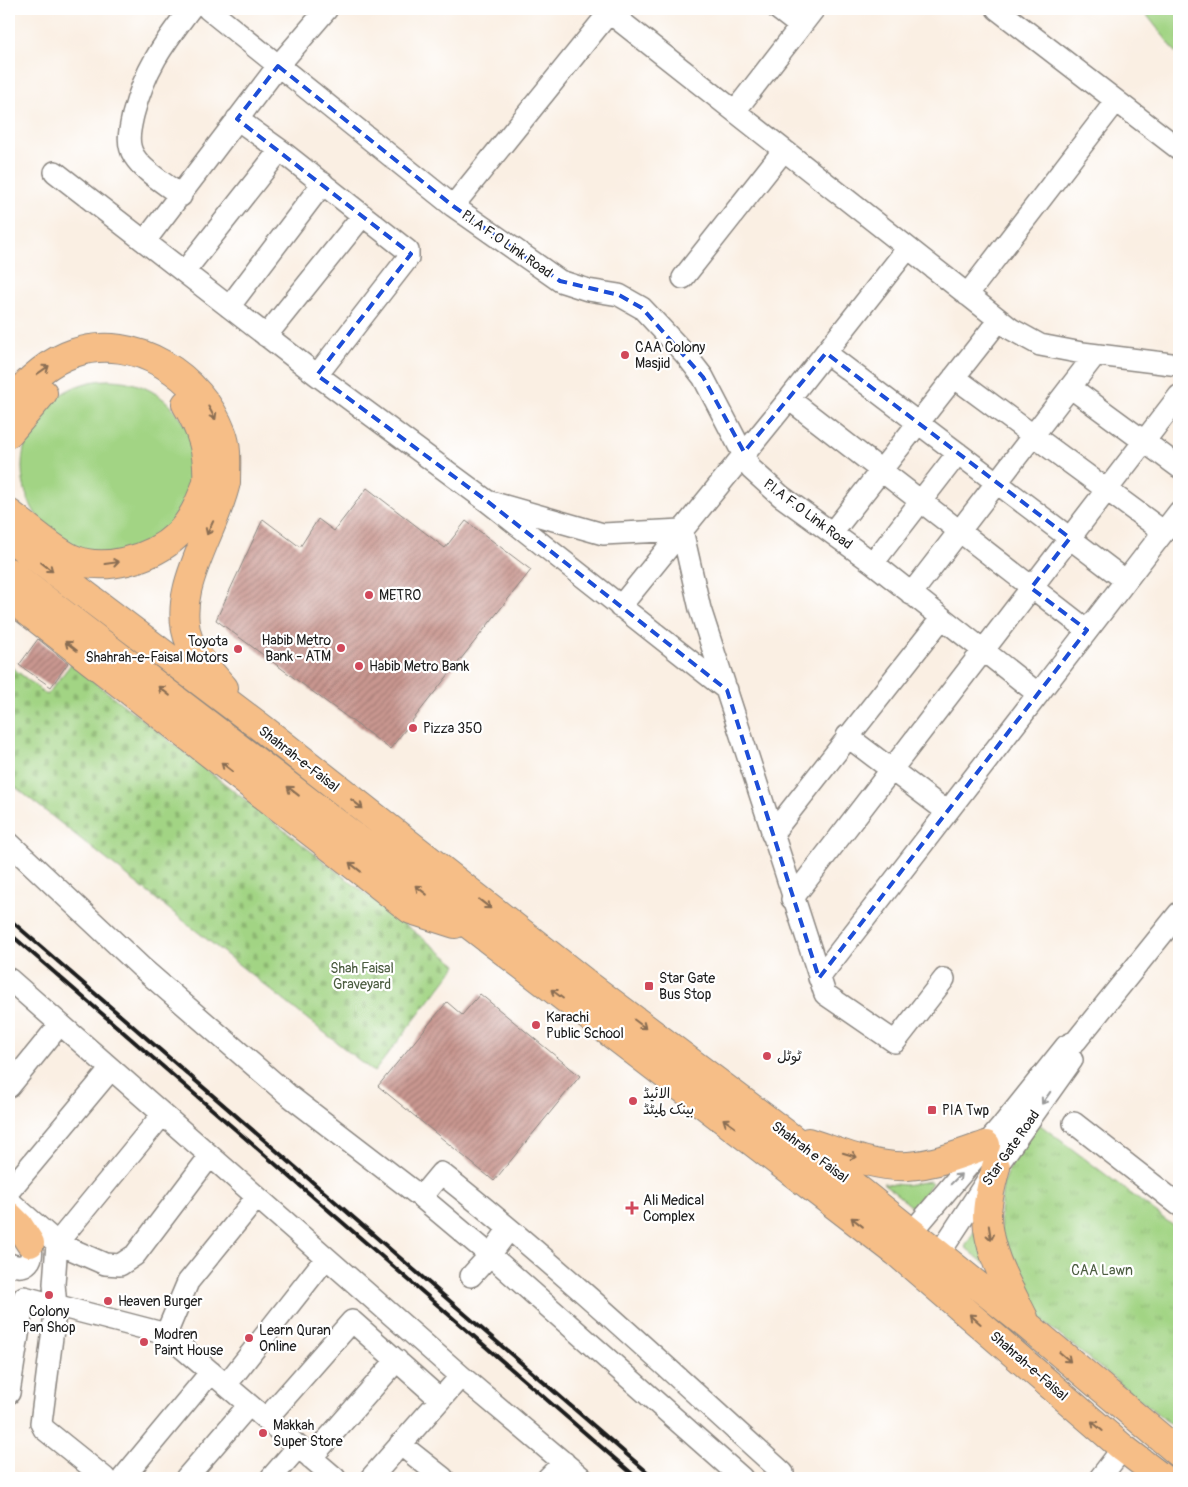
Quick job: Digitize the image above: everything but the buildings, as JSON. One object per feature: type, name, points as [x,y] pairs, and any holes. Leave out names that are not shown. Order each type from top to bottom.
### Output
[{"type":"main road","points":[[9,404],[36,374],[75,352],[112,350],[142,355],[183,377],[200,393],[223,434],[227,456],[216,482],[178,535],[161,548],[136,559],[89,565],[70,558],[9,513]]},
{"type":"main road","points":[[9,433],[42,393],[76,371],[115,364],[140,370],[166,384],[184,400],[203,437],[208,468],[216,482],[222,502],[189,577],[185,622],[189,641],[200,660],[263,729]]},
{"type":"main road","name":"Shahrah-e-Faisal","points":[[9,537],[263,729],[587,984]]},
{"type":"main road","name":"Shahrah-e-Faisal","points":[[9,572],[474,930]]},
{"type":"main road","points":[[9,597],[412,910],[474,930]]},
{"type":"main road","name":"Shahrah e Faisal","points":[[474,930],[904,1242],[939,1254],[1028,1326]]},
{"type":"main road","name":"Shahrah e Faisal","points":[[587,984],[787,1136],[904,1242]]},
{"type":"main road","points":[[787,1136],[881,1164],[906,1166],[991,1156],[987,1216],[990,1236],[1000,1269],[1028,1326],[1179,1453]]},
{"type":"main road","points":[[9,1216],[19,1226],[22,1252]]},
{"type":"main road","name":"Shahrah-e-Faisal","points":[[904,1242],[1123,1448],[1162,1478]]},
{"type":"main road","points":[[1136,1418],[1179,1446]]},
{"type":"street","points":[[181,196],[142,165],[134,156],[130,146],[129,133],[147,71],[156,54],[190,9]]},
{"type":"street","name":"P.I.A F.O Link Road","points":[[208,9],[452,206],[560,281],[588,290],[618,295],[642,308],[685,354],[703,377],[744,452],[751,469],[781,496],[873,563],[941,619],[1038,693]]},
{"type":"street","points":[[145,242],[278,66],[327,9]]},
{"type":"street","points":[[778,9],[800,26]]},
{"type":"street","points":[[734,111],[814,9]]},
{"type":"street","points":[[997,9],[1179,149]]},
{"type":"street","points":[[452,206],[609,10],[999,320],[1040,345],[1095,355],[1179,365]]},
{"type":"street","points":[[967,295],[1116,101]]},
{"type":"street","points":[[238,119],[363,214],[408,251],[408,258],[317,375]]},
{"type":"street","points":[[184,272],[280,150]]},
{"type":"street","points":[[683,278],[784,150]]},
{"type":"street","points":[[55,172],[317,375],[487,502],[727,690]]},
{"type":"street","points":[[229,307],[323,183]]},
{"type":"street","points":[[266,336],[363,214]]},
{"type":"street","points":[[620,607],[826,353],[908,248]]},
{"type":"street","points":[[832,533],[999,320]]},
{"type":"street","points":[[826,353],[1126,580]]},
{"type":"street","points":[[911,594],[1095,355]]},
{"type":"street","points":[[954,377],[1164,532]]},
{"type":"street","points":[[1070,387],[1179,467]]},
{"type":"street","points":[[792,899],[1179,396]]},
{"type":"street","points":[[789,399],[1087,630]]},
{"type":"street","points":[[873,563],[958,453]]},
{"type":"street","points":[[487,502],[603,534],[682,530]]},
{"type":"street","points":[[818,978],[1179,512]]},
{"type":"street","points":[[682,530],[688,568],[700,609],[824,994],[895,1042],[944,979]]},
{"type":"street","points":[[772,834],[847,736],[941,619]]},
{"type":"street","points":[[847,736],[946,811]]},
{"type":"street","points":[[9,843],[141,967],[280,1088],[421,1198],[490,1255],[742,1478]]},
{"type":"street","name":"Star Gate Road","points":[[939,1254],[991,1156],[1066,1046],[1076,1041],[1179,913]]},
{"type":"street","points":[[9,979],[461,1376],[582,1478]]},
{"type":"street","points":[[9,1087],[60,1024]]},
{"type":"street","points":[[9,1191],[112,1069]]},
{"type":"street","points":[[105,1478],[44,1429],[41,1422],[56,1306],[54,1284],[57,1243],[163,1114]]},
{"type":"street","points":[[1074,1123],[1179,1205]]},
{"type":"street","points":[[9,1201],[57,1243],[105,1264],[120,1265],[127,1262],[135,1254],[210,1156]]},
{"type":"street","name":"Star Gate Road","points":[[904,1242],[991,1156]]},
{"type":"street","points":[[421,1198],[441,1173],[509,1229],[666,1366],[783,1473],[778,1478]]},
{"type":"street","points":[[166,1334],[188,1282],[257,1198]]},
{"type":"street","points":[[471,1276],[490,1255],[509,1229]]},
{"type":"street","points":[[22,1252],[54,1284]]},
{"type":"street","points":[[123,1478],[218,1379],[326,1258]]},
{"type":"street","points":[[9,1393],[24,1297],[166,1334],[335,1478]]},
{"type":"street","points":[[266,1419],[352,1321],[440,1399]]},
{"type":"street","points":[[271,1478],[305,1453],[397,1360]]},
{"type":"street","points":[[644,1391],[666,1366]]},
{"type":"street","points":[[371,1478],[461,1376]]},
{"type":"street","points":[[186,1478],[249,1405]]},
{"type":"street","points":[[400,1444],[443,1478]]},
{"type":"street","points":[[1100,1478],[1123,1448]]},
{"type":"street","points":[[548,1478],[564,1462]]},
{"type":"highlighted area","points":[[278,66],[453,206],[560,281],[619,295],[642,308],[703,377],[744,452],[826,353],[1070,538],[1031,588],[1087,630],[819,978],[727,690],[487,501],[317,375],[411,254],[237,119]]},
{"type":"green space","points":[[1144,9],[1179,9],[1179,56],[1146,14]]},
{"type":"green space","points":[[109,380],[126,382],[150,390],[176,412],[186,426],[192,442],[196,467],[194,484],[186,508],[164,534],[150,544],[134,550],[109,554],[92,552],[68,544],[42,522],[32,508],[26,492],[22,467],[24,450],[32,426],[54,400],[68,390],[84,384]]},
{"type":"green space","name":"Shah Faisal Graveyard","points":[[71,664],[457,965],[374,1072],[9,782],[9,665],[47,695]]},
{"type":"green space","name":"CAA Lawn","points":[[1035,1121],[1179,1230],[1179,1431],[1042,1321],[1001,1250],[1000,1211],[1003,1183],[1013,1157]]},
{"type":"green space","points":[[930,1181],[932,1183],[915,1205],[911,1206],[883,1183],[905,1185]]},
{"type":"green space","points":[[978,1225],[985,1264],[965,1247]]},
{"type":"railway","points":[[9,919],[654,1478]]},
{"type":"railway","points":[[9,933],[637,1478]]},
{"type":"place","name":"CAA Colony Masjid","points":[[625,355]]},
{"type":"place","name":"METRO","points":[[369,595]]},
{"type":"place","name":"Habib Metro Bank - ATM","points":[[341,648]]},
{"type":"place","name":"Toyota Shahrah-e-Faisal Motors","points":[[238,649]]},
{"type":"place","name":"Habib Metro Bank","points":[[359,666]]},
{"type":"place","name":"Pizza 350","points":[[413,728]]},
{"type":"place","name":"Star Gate Bus Stop","points":[[649,986]]},
{"type":"place","name":"Karachi Public School","points":[[536,1025]]},
{"type":"place","name":"ٹوٹل","points":[[767,1056]]},
{"type":"place","name":"الائیڈ بینک لمیٹڈ","points":[[633,1101]]},
{"type":"place","name":"PIA Twp","points":[[932,1110]]},
{"type":"place","name":"Ali Medical Complex","points":[[632,1208]]},
{"type":"place","name":"Colony Pan Shop","points":[[49,1295]]},
{"type":"place","name":"Heaven Burger","points":[[108,1301]]},
{"type":"place","name":"Learn Quran Online","points":[[249,1338]]},
{"type":"place","name":"Modren Paint House","points":[[144,1342]]},
{"type":"place","name":"Makkah Super Store","points":[[263,1433]]}]
